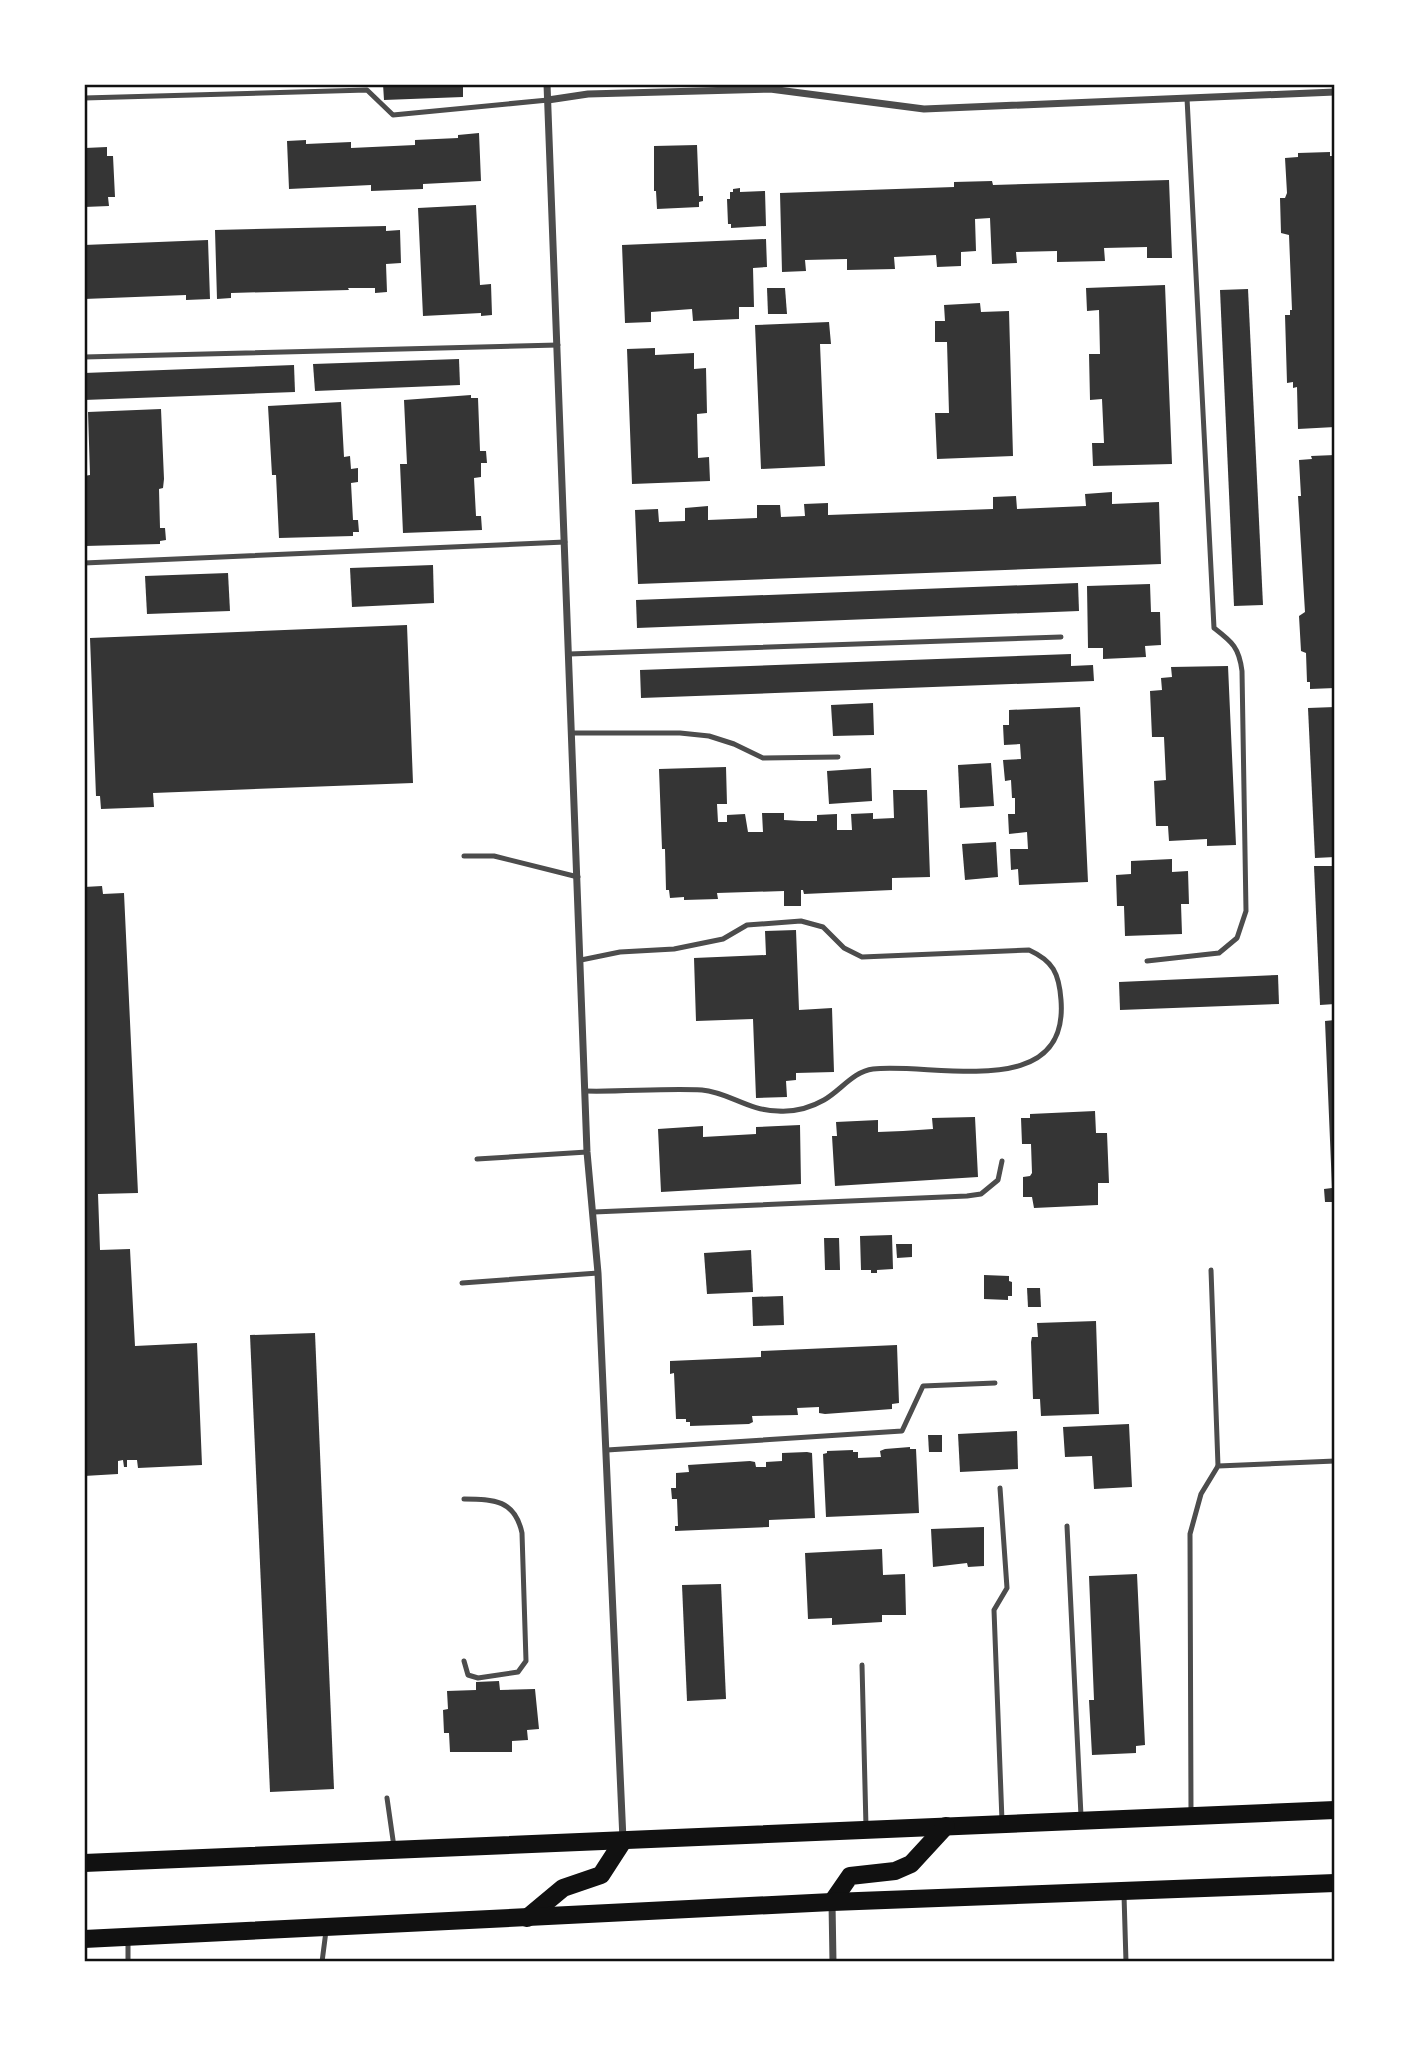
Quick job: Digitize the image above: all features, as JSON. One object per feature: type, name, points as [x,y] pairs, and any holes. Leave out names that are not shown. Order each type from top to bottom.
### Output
[{"type":"main road","points":[[84,1863],[1335,1810]]},
{"type":"main road","points":[[832,1902],[850,1876],[895,1871],[911,1864],[946,1826]]},
{"type":"main road","points":[[527,1917],[564,1888],[601,1875],[623,1841]]},
{"type":"main road","points":[[84,1939],[832,1902],[1335,1883]]},
{"type":"street","points":[[547,84],[587,1152],[598,1273],[623,1841]]},
{"type":"street","points":[[548,100],[588,94],[770,86],[924,109],[1335,92]]},
{"type":"street","points":[[832,1902],[833,1962]]},
{"type":"lane","points":[[84,98],[366,90],[393,116],[548,100]]},
{"type":"lane","points":[[1147,961],[1219,953],[1237,938],[1245,911],[1242,671],[1240,654],[1230,640],[1214,628],[1186,98]]},
{"type":"lane","points":[[84,356],[558,345]]},
{"type":"lane","points":[[84,563],[565,542]]},
{"type":"lane","points":[[569,654],[1061,637]]},
{"type":"lane","points":[[573,733],[680,733],[709,736],[763,758],[838,757]]},
{"type":"lane","points":[[464,856],[494,856],[578,877]]},
{"type":"lane","points":[[580,960],[620,952],[674,949],[723,939],[747,925],[801,921],[823,927],[844,948],[862,957],[1029,950],[1046,958],[1057,976],[1061,999],[1061,1023],[1050,1047],[1031,1062],[1009,1070],[870,1069],[848,1081],[825,1100],[806,1109],[780,1112],[757,1110],[705,1090],[585,1091]]},
{"type":"lane","points":[[477,1159],[587,1152]]},
{"type":"lane","points":[[594,1212],[967,1196],[981,1194],[998,1180],[1002,1161]]},
{"type":"lane","points":[[1191,1816],[1189,1534],[1201,1494],[1218,1466],[1211,1270]]},
{"type":"lane","points":[[462,1283],[598,1273]]},
{"type":"lane","points":[[607,1450],[902,1431],[923,1386],[995,1383]]},
{"type":"lane","points":[[1218,1466],[1335,1461]]},
{"type":"lane","points":[[1000,1488],[1007,1588],[994,1610],[1002,1825]]},
{"type":"lane","points":[[464,1499],[492,1499],[509,1507],[520,1521],[526,1661],[519,1672],[478,1678],[468,1675],[464,1661]]},
{"type":"lane","points":[[1067,1526],[1081,1821]]},
{"type":"lane","points":[[862,1665],[866,1830]]},
{"type":"lane","points":[[387,1798],[395,1850]]},
{"type":"lane","points":[[1124,1891],[1126,1962]]},
{"type":"lane","points":[[322,1962],[327,1927]]},
{"type":"lane","points":[[128,1937],[128,1962]]},
{"type":"building","points":[[383,84],[463,84],[463,97],[384,100]]},
{"type":"building","points":[[479,133],[481,181],[423,184],[423,189],[371,191],[371,185],[289,189],[287,141],[306,140],[306,144],[351,142],[351,148],[415,145],[415,140],[458,138],[458,135]]},
{"type":"building","points":[[697,145],[699,196],[703,196],[703,201],[699,202],[699,207],[657,209],[654,191],[654,146]]},
{"type":"building","points":[[107,147],[107,156],[113,156],[115,197],[108,197],[109,206],[84,207],[85,148]]},
{"type":"building","points":[[1330,152],[1330,156],[1335,156],[1335,427],[1298,429],[1297,387],[1293,388],[1293,382],[1287,383],[1285,315],[1290,315],[1292,310],[1289,235],[1281,233],[1280,198],[1285,198],[1287,193],[1285,158],[1298,157],[1298,153]]},
{"type":"building","points":[[1169,180],[1172,258],[1147,258],[1147,247],[1104,248],[1105,261],[1057,262],[1057,251],[1016,252],[1017,263],[992,264],[990,218],[975,219],[976,251],[961,252],[961,266],[937,267],[936,255],[894,257],[895,269],[847,270],[847,259],[805,260],[806,271],[782,272],[780,193],[954,187],[954,182],[992,181],[993,185]]},
{"type":"building","points":[[740,188],[740,192],[765,191],[766,226],[731,228],[731,224],[728,224],[727,199],[730,199],[733,189]]},
{"type":"building","points":[[476,205],[480,285],[491,284],[492,315],[481,316],[481,313],[423,316],[418,208]]},
{"type":"building","points":[[386,226],[386,231],[400,230],[401,263],[386,264],[387,292],[375,293],[375,288],[348,288],[349,290],[231,293],[231,298],[217,299],[215,230]]},
{"type":"building","points":[[766,239],[767,267],[753,268],[754,307],[739,307],[739,319],[693,321],[692,309],[651,312],[651,322],[625,323],[622,245]]},
{"type":"building","points":[[208,240],[210,299],[186,300],[186,295],[84,299],[84,245]]},
{"type":"building","points":[[1165,285],[1172,464],[1093,466],[1092,443],[1104,443],[1102,399],[1090,400],[1089,354],[1100,354],[1099,310],[1087,311],[1086,288]]},
{"type":"building","points":[[767,288],[785,288],[787,314],[768,314]]},
{"type":"building","points":[[1248,289],[1263,605],[1234,606],[1220,290]]},
{"type":"building","points":[[980,303],[981,312],[1009,311],[1013,456],[937,459],[935,413],[949,413],[947,342],[935,342],[935,321],[945,321],[944,305]]},
{"type":"building","points":[[829,322],[831,344],[820,344],[825,466],[761,469],[755,325]]},
{"type":"building","points":[[655,348],[655,355],[694,353],[694,369],[706,368],[707,413],[697,414],[698,458],[709,457],[710,481],[632,484],[627,349]]},
{"type":"building","points":[[459,359],[460,385],[315,391],[313,364]]},
{"type":"building","points":[[294,365],[295,392],[84,400],[84,373]]},
{"type":"building","points":[[471,395],[471,398],[478,398],[480,451],[486,451],[487,463],[481,463],[481,477],[474,478],[476,516],[481,516],[482,530],[403,533],[400,464],[407,464],[404,400]]},
{"type":"building","points":[[341,402],[344,457],[350,456],[351,469],[358,468],[358,482],[351,483],[353,520],[358,520],[359,532],[353,532],[353,536],[279,538],[276,475],[272,475],[268,406]]},
{"type":"building","points":[[161,409],[164,479],[163,488],[159,489],[160,528],[165,528],[166,540],[160,541],[160,544],[85,546],[84,476],[90,475],[88,412]]},
{"type":"building","points":[[1335,455],[1335,688],[1310,689],[1310,682],[1307,682],[1306,653],[1301,651],[1299,616],[1305,612],[1298,496],[1301,496],[1299,460],[1312,459],[1311,456]]},
{"type":"building","points":[[1112,492],[1112,504],[1159,502],[1161,564],[638,584],[635,510],[658,509],[659,522],[685,521],[685,508],[708,506],[708,520],[757,518],[757,505],[780,505],[781,517],[805,516],[804,504],[828,503],[828,515],[993,509],[993,497],[1016,496],[1017,509],[1086,506],[1085,494]]},
{"type":"building","points":[[433,565],[434,603],[352,607],[350,568]]},
{"type":"building","points":[[228,573],[230,611],[147,614],[145,576]]},
{"type":"building","points":[[1078,583],[1079,611],[637,628],[636,600]]},
{"type":"building","points":[[1150,584],[1151,612],[1160,612],[1161,645],[1145,646],[1146,657],[1103,659],[1103,648],[1088,648],[1087,586]]},
{"type":"building","points":[[407,625],[413,783],[153,793],[154,807],[101,809],[100,796],[96,796],[90,638]]},
{"type":"building","points":[[1071,654],[1071,666],[1093,665],[1094,681],[641,698],[640,670]]},
{"type":"building","points":[[1228,666],[1236,845],[1207,846],[1207,839],[1169,841],[1168,826],[1156,826],[1154,781],[1166,780],[1164,737],[1152,737],[1150,691],[1162,690],[1161,678],[1172,677],[1171,667]]},
{"type":"building","points":[[873,703],[874,735],[833,736],[831,705]]},
{"type":"building","points":[[1080,707],[1088,882],[1019,885],[1018,869],[1011,870],[1010,849],[1028,849],[1027,832],[1009,834],[1008,814],[1015,814],[1015,798],[1012,798],[1011,780],[1005,781],[1003,760],[1021,759],[1020,744],[1004,745],[1003,725],[1009,725],[1009,710]]},
{"type":"building","points":[[1335,707],[1335,857],[1315,858],[1308,708]]},
{"type":"building","points":[[991,763],[994,806],[960,808],[958,765]]},
{"type":"building","points":[[726,767],[727,804],[717,804],[718,822],[727,822],[727,815],[745,814],[748,832],[763,832],[762,813],[784,813],[784,820],[801,821],[817,821],[817,815],[837,814],[837,830],[852,830],[851,814],[873,813],[873,819],[894,818],[893,790],[927,790],[930,877],[892,878],[892,890],[804,894],[801,890],[801,906],[784,906],[784,891],[717,893],[718,899],[670,898],[669,890],[666,890],[665,849],[662,849],[659,769]]},
{"type":"building","points":[[871,768],[872,801],[829,804],[827,771]]},
{"type":"building","points":[[996,842],[998,877],[965,880],[962,844]]},
{"type":"building","points":[[1172,859],[1172,872],[1188,871],[1189,904],[1181,904],[1182,934],[1125,936],[1124,906],[1117,906],[1116,875],[1131,874],[1131,861]]},
{"type":"building","points":[[1314,866],[1335,866],[1335,1004],[1320,1005]]},
{"type":"building","points":[[102,886],[103,894],[124,893],[138,1193],[98,1194],[100,1250],[130,1249],[135,1346],[197,1343],[202,1465],[138,1468],[137,1460],[127,1460],[127,1467],[124,1467],[123,1460],[118,1461],[118,1474],[84,1476],[84,887]]},
{"type":"building","points":[[796,930],[799,1010],[832,1008],[834,1072],[796,1073],[796,1080],[786,1081],[787,1097],[756,1098],[753,1019],[696,1021],[694,958],[766,955],[765,931]]},
{"type":"building","points":[[1278,975],[1279,1004],[1120,1010],[1119,982]]},
{"type":"building","points":[[1335,1020],[1333,1210],[1332,1202],[1325,1202],[1324,1189],[1332,1188],[1325,1021]]},
{"type":"building","points":[[1095,1111],[1096,1133],[1107,1133],[1109,1183],[1098,1183],[1098,1205],[1034,1208],[1032,1197],[1023,1197],[1023,1177],[1032,1173],[1031,1144],[1022,1144],[1021,1118],[1030,1118],[1030,1114]]},
{"type":"building","points":[[975,1117],[978,1177],[835,1186],[832,1136],[837,1136],[836,1122],[878,1120],[878,1132],[933,1129],[932,1118]]},
{"type":"building","points":[[800,1125],[801,1184],[661,1192],[658,1129],[703,1126],[703,1137],[756,1134],[756,1127]]},
{"type":"building","points":[[892,1235],[893,1269],[877,1270],[877,1273],[861,1270],[860,1236]]},
{"type":"building","points":[[824,1238],[839,1238],[840,1270],[825,1270]]},
{"type":"building","points":[[896,1244],[912,1244],[912,1257],[897,1258]]},
{"type":"building","points":[[751,1250],[753,1292],[707,1294],[704,1253]]},
{"type":"building","points":[[984,1275],[1009,1276],[1012,1296],[1008,1296],[1008,1300],[984,1299]]},
{"type":"building","points":[[1027,1288],[1040,1288],[1041,1307],[1028,1307]]},
{"type":"building","points":[[783,1296],[784,1325],[753,1326],[752,1297]]},
{"type":"building","points":[[1096,1321],[1099,1414],[1041,1416],[1040,1399],[1033,1399],[1031,1342],[1032,1337],[1038,1337],[1037,1323]]},
{"type":"building","points":[[315,1333],[334,1789],[270,1792],[250,1335]]},
{"type":"building","points":[[897,1345],[899,1403],[892,1404],[892,1409],[825,1414],[819,1413],[819,1407],[797,1408],[798,1415],[752,1416],[753,1422],[749,1424],[690,1426],[686,1419],[676,1419],[674,1373],[670,1374],[670,1361],[761,1357],[761,1351]]},
{"type":"building","points":[[1129,1424],[1132,1487],[1094,1489],[1092,1456],[1065,1457],[1063,1427]]},
{"type":"building","points":[[1017,1431],[1018,1469],[960,1472],[958,1434]]},
{"type":"building","points":[[928,1435],[942,1435],[942,1452],[929,1452]]},
{"type":"building","points":[[885,1449],[916,1449],[919,1513],[826,1517],[823,1454],[827,1451],[853,1450],[858,1452],[858,1458],[881,1457],[880,1451]]},
{"type":"building","points":[[782,1453],[812,1453],[815,1518],[769,1520],[769,1527],[675,1531],[675,1526],[678,1526],[677,1499],[672,1499],[671,1488],[676,1488],[676,1473],[689,1472],[688,1465],[750,1461],[755,1462],[756,1467],[766,1467],[766,1462],[782,1461]]},
{"type":"building","points":[[984,1527],[984,1566],[968,1567],[967,1563],[933,1567],[931,1529]]},
{"type":"building","points":[[882,1549],[883,1575],[905,1574],[906,1615],[882,1615],[882,1622],[832,1625],[832,1618],[808,1619],[805,1553]]},
{"type":"building","points":[[1137,1574],[1145,1745],[1136,1746],[1136,1753],[1092,1755],[1089,1700],[1094,1700],[1089,1576]]},
{"type":"building","points":[[721,1584],[726,1699],[687,1701],[682,1585]]},
{"type":"building","points":[[499,1681],[500,1690],[535,1689],[539,1729],[527,1730],[528,1740],[512,1741],[512,1752],[450,1752],[449,1733],[444,1733],[443,1710],[448,1709],[447,1691],[476,1690],[476,1682]]}]
